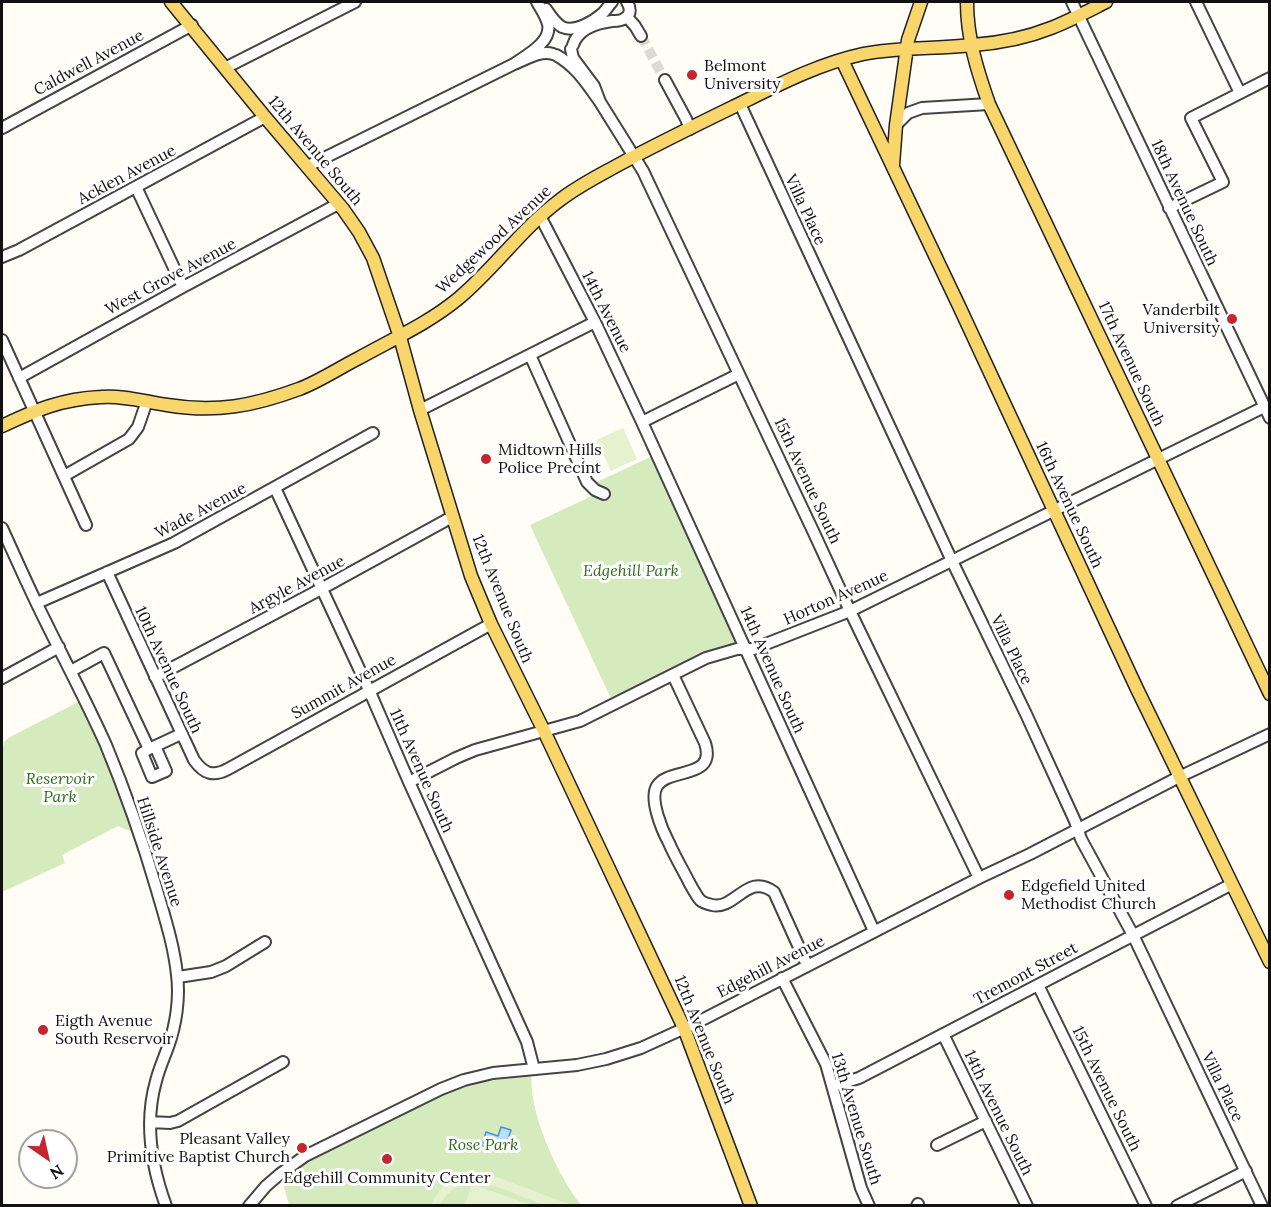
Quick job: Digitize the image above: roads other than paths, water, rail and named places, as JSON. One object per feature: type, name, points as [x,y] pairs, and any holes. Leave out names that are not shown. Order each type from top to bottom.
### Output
[{"type":"main road","name":"12th Avenue South","points":[[171,2],[351,220],[374,258],[400,337],[471,576],[491,624],[684,1028],[751,1206]]},
{"type":"main road","points":[[893,166],[896,125],[908,40],[921,2]]},
{"type":"main road","name":"17th Avenue South","points":[[966,2],[971,46],[989,104],[1269,694]]},
{"type":"main road","name":"Wedgewood Avenue","points":[[2,426],[34,411],[68,400],[104,396],[201,409],[229,408],[263,401],[302,388],[400,337],[438,313],[460,297],[540,216],[585,183],[634,156],[740,104],[820,67],[842,60],[877,52],[971,46],[1024,37],[1049,29],[1106,2]]},
{"type":"main road","name":"16th Avenue South","points":[[842,60],[1179,777],[1269,962]]},
{"type":"street","points":[[225,68],[354,2]]},
{"type":"street","points":[[539,2],[553,19],[573,36],[572,47]]},
{"type":"street","points":[[539,2],[548,23],[546,45],[555,54]]},
{"type":"street","points":[[514,64],[536,48],[555,28],[578,27],[594,20],[611,2]]},
{"type":"street","points":[[611,2],[608,8],[610,16],[615,20],[624,18],[630,9],[627,2]]},
{"type":"street","name":"18th Avenue South","points":[[1072,2],[1269,418]]},
{"type":"street","points":[[1196,2],[1240,93]]},
{"type":"street","points":[[308,166],[514,64],[540,53],[564,54],[572,47],[576,38],[588,28],[624,18],[635,26],[641,36]]},
{"type":"street","name":"Caldwell Avenue","points":[[2,128],[192,25]]},
{"type":"street","name":"15th Avenue South","points":[[572,47],[573,58],[594,86],[600,102]]},
{"type":"street","name":"15th Avenue South","points":[[555,54],[577,70],[634,156],[979,878]]},
{"type":"street","points":[[1169,208],[1222,182],[1191,118],[1269,78]]},
{"type":"street","points":[[665,80],[690,129]]},
{"type":"street","name":"Villa Place","points":[[740,104],[952,561],[1026,714],[1081,839],[1133,935],[1262,1206]]},
{"type":"street","points":[[896,125],[909,113],[922,108],[989,104]]},
{"type":"street","name":"Acklen Avenue","points":[[3,254],[136,187],[265,117]]},
{"type":"street","points":[[136,187],[183,287]]},
{"type":"street","name":"West Grove Avenue","points":[[19,378],[338,204]]},
{"type":"street","name":"14th Avenue","points":[[540,216],[596,322],[642,422]]},
{"type":"street","points":[[420,410],[596,322]]},
{"type":"street","points":[[2,340],[86,525]]},
{"type":"street","points":[[530,355],[587,482],[595,490],[604,494]]},
{"type":"street","points":[[642,422],[739,374]]},
{"type":"street","points":[[64,476],[129,439],[138,427],[147,401]]},
{"type":"street","name":"Horton Avenue","points":[[409,782],[475,750],[580,721],[706,658],[737,649],[753,649],[850,611],[1264,407]]},
{"type":"street","name":"14th Avenue South","points":[[642,422],[874,931]]},
{"type":"street","name":"Wade Avenue","points":[[36,603],[174,543],[373,433]]},
{"type":"street","name":"11th Avenue South","points":[[275,488],[369,690],[527,1042],[534,1069]]},
{"type":"street","name":"Argyle Avenue","points":[[155,677],[452,517]]},
{"type":"street","name":"Hillside Avenue","points":[[2,528],[106,746],[133,816],[172,945],[178,976],[174,1026],[154,1091],[150,1122],[154,1168],[166,1206]]},
{"type":"street","name":"10th Avenue South","points":[[107,572],[194,760],[201,769],[211,774]]},
{"type":"street","name":"Summit Avenue","points":[[211,774],[224,771],[491,624]]},
{"type":"street","points":[[2,678],[59,647]]},
{"type":"street","points":[[71,671],[104,653],[152,748],[181,734]]},
{"type":"street","points":[[673,675],[705,743],[707,752],[704,762],[697,769],[663,780],[658,784],[654,795],[656,808],[668,842],[699,900],[704,903],[722,905],[753,887],[765,887],[771,890],[778,899],[807,965]]},
{"type":"street","name":"Edgehill Avenue","points":[[249,1206],[266,1186],[305,1156],[433,1093],[478,1076],[577,1065],[641,1048],[1269,734]]},
{"type":"street","name":"Tremont Street","points":[[833,1086],[860,1078],[1232,884]]},
{"type":"street","points":[[178,976],[211,972],[226,966],[265,942]]},
{"type":"street","name":"13th Avenue South","points":[[782,978],[826,1064],[861,1188],[869,1206]]},
{"type":"street","name":"15th Avenue South","points":[[1038,985],[1146,1206]]},
{"type":"street","name":"14th Avenue South","points":[[943,1034],[1026,1206]]},
{"type":"street","points":[[150,1122],[170,1123],[182,1119],[283,1062]]},
{"type":"street","points":[[938,1145],[986,1121]]},
{"type":"street","points":[[1177,1206],[1246,1171]]},
{"type":"water","points":[[501,1127],[511,1130],[504,1152],[482,1146],[486,1132],[498,1136]]},
{"type":"tunnel","points":[[641,36],[665,80]]},
{"type":"place","name":"Belmont University","points":[[692,75]]},
{"type":"place","name":"Vanderbilt University","points":[[1232,319]]},
{"type":"place","name":"Midtown Hills Police Precint","points":[[486,459]]},
{"type":"place","name":"Edgefield United Methodist Church","points":[[1009,895]]},
{"type":"place","name":"Eigth Avenue South Reservoir","points":[[43,1030]]},
{"type":"place","name":"Pleasant Valley Primitive Baptist Church","points":[[302,1148]]},
{"type":"place","name":"Edgehill Community Center","points":[[387,1159]]},
{"type":"park label","name":"Edgehill Park","points":[[631,571]]},
{"type":"park label","name":"Reservoir Park","points":[[60,788]]},
{"type":"park label","name":"Rose Park","points":[[483,1145]]}]
